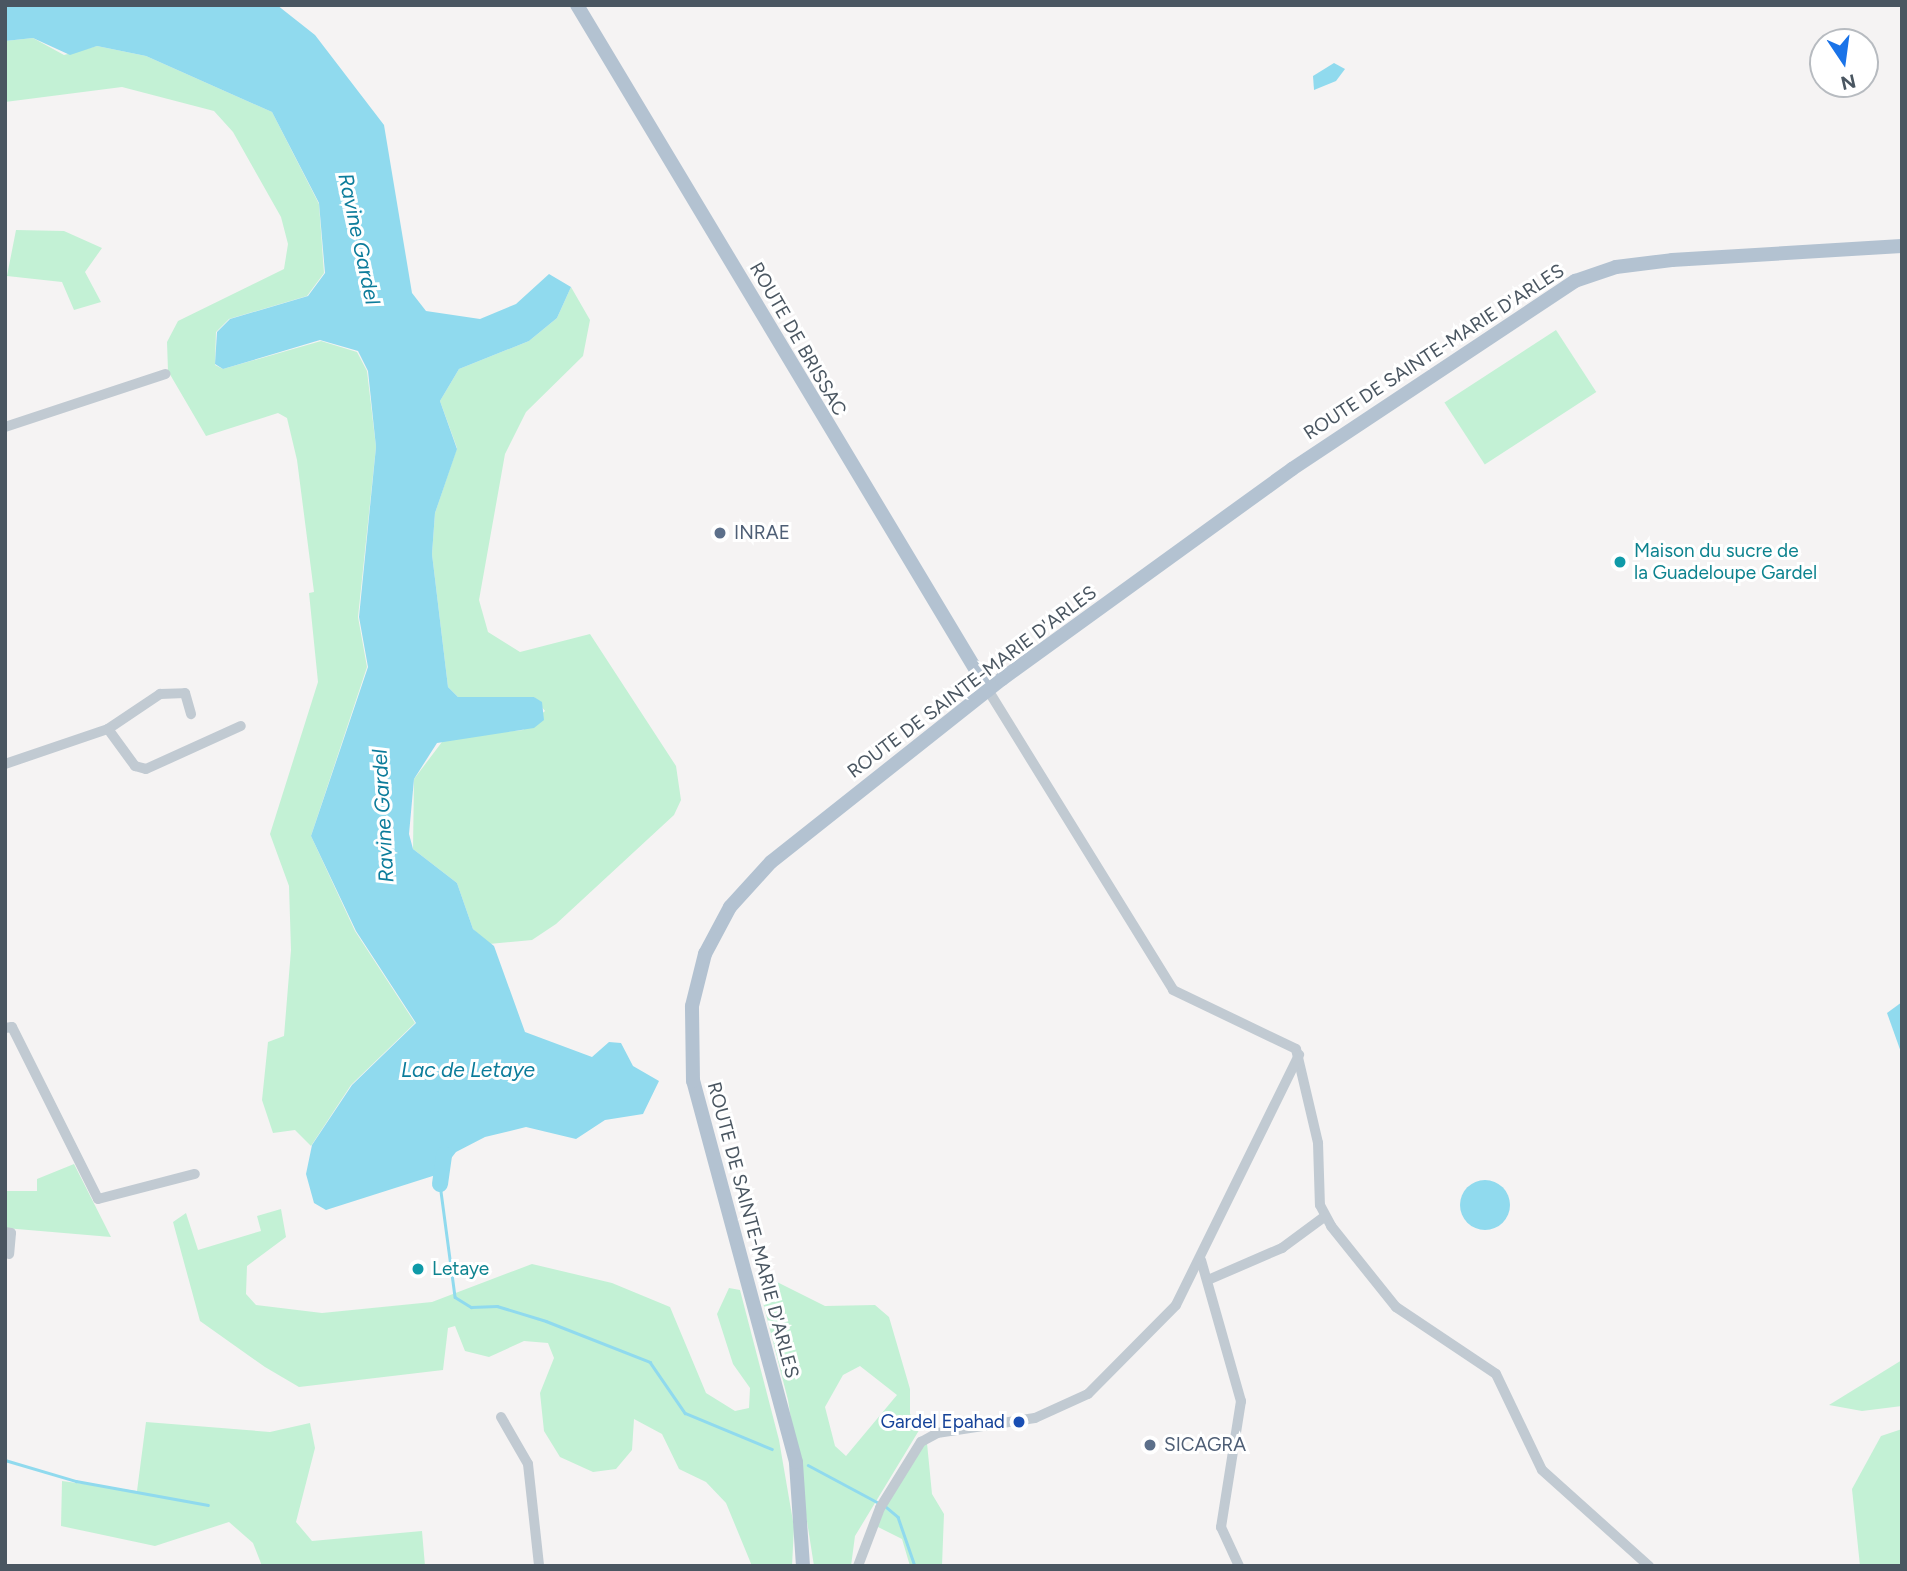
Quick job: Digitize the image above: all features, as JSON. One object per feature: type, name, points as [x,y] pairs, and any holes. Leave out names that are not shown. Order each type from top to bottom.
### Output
[{"type":"main road","name":"ROUTE DE BRISSAC","points":[[577,5],[988,690]]},
{"type":"main road","name":"ROUTE DE SAINTE-MARIE D'ARLES","points":[[803,1566],[796,1462],[693,1081],[692,1006],[705,954],[730,907],[771,862],[988,690],[1292,469],[1576,281],[1616,267],[1672,260],[1902,246]]},
{"type":"street","points":[[5,427],[165,374]]},
{"type":"street","points":[[988,690],[1173,990],[1285,1041],[1299,1055],[1324,1217],[1396,1307],[1496,1374],[1542,1470],[1649,1566]]},
{"type":"street","points":[[5,764],[108,729],[160,694],[185,693],[191,713]]},
{"type":"street","points":[[108,729],[135,766],[146,769],[241,726]]},
{"type":"street","points":[[5,1028],[12,1027],[98,1199],[195,1174]]},
{"type":"street","points":[[858,1566],[882,1504],[910,1454],[937,1433],[1019,1422],[1088,1394],[1177,1305],[1201,1261],[1299,1055]]},
{"type":"street","points":[[1208,1280],[1282,1248],[1324,1217]]},
{"type":"street","points":[[5,1232],[11,1233],[9,1254]]},
{"type":"street","points":[[1201,1261],[1241,1401],[1221,1527],[1239,1566]]},
{"type":"street","points":[[501,1417],[528,1464],[539,1566]]},
{"type":"green space","points":[[33,38],[64,55],[97,46],[146,56],[272,112],[319,204],[324,273],[307,296],[229,319],[216,332],[215,365],[223,369],[321,341],[357,352],[367,371],[376,447],[358,617],[367,667],[311,836],[355,931],[415,1023],[351,1085],[311,1146],[295,1130],[273,1133],[262,1100],[268,1042],[284,1036],[291,950],[289,886],[270,834],[318,682],[309,593],[314,592],[297,460],[287,418],[278,413],[206,436],[168,371],[167,342],[178,321],[284,269],[288,244],[281,217],[233,132],[214,111],[122,87],[5,102],[5,41]]},
{"type":"green space","points":[[16,230],[64,231],[102,248],[85,272],[101,302],[74,310],[62,282],[7,276]]},
{"type":"green space","points":[[571,287],[590,320],[583,356],[526,412],[505,454],[479,600],[488,632],[520,652],[590,634],[676,766],[681,800],[674,815],[556,924],[532,940],[489,944],[473,929],[457,883],[413,849],[414,779],[445,738],[523,730],[545,711],[534,697],[458,697],[448,687],[432,554],[435,513],[457,448],[440,401],[459,369],[529,341],[557,318]]},
{"type":"green space","points":[[1556,330],[1596,392],[1485,464],[1444,402]]},
{"type":"green space","points":[[74,1164],[111,1237],[5,1228],[5,1191],[37,1191],[37,1179]]},
{"type":"green space","points":[[281,1209],[286,1237],[247,1266],[246,1294],[256,1305],[322,1313],[432,1302],[532,1264],[612,1283],[670,1307],[706,1393],[735,1411],[749,1408],[750,1388],[733,1364],[717,1314],[729,1288],[740,1290],[779,1440],[794,1527],[792,1566],[752,1566],[726,1503],[706,1482],[679,1469],[662,1434],[634,1419],[632,1450],[616,1469],[593,1472],[560,1457],[544,1431],[540,1393],[554,1358],[548,1343],[524,1341],[489,1357],[465,1351],[455,1326],[448,1328],[443,1370],[299,1387],[265,1367],[200,1321],[173,1222],[186,1213],[198,1250],[261,1231],[257,1216]]},
{"type":"green space","points":[[773,1280],[825,1306],[875,1305],[889,1317],[910,1389],[910,1414],[921,1427],[855,1536],[851,1566],[814,1566],[788,1400],[759,1287]],"holes":[[[860,1366],[897,1395],[846,1456],[835,1446],[825,1407],[843,1375]]]},
{"type":"green space","points":[[1902,1360],[1902,1406],[1862,1411],[1829,1405]]},
{"type":"green space","points":[[146,1422],[270,1432],[310,1423],[315,1448],[296,1522],[312,1541],[422,1531],[425,1566],[262,1566],[253,1543],[229,1522],[155,1546],[61,1526],[62,1481],[137,1491]]},
{"type":"green space","points":[[1902,1429],[1902,1566],[1860,1566],[1852,1489],[1881,1436]]},
{"type":"green space","points":[[927,1443],[932,1494],[944,1514],[942,1566],[910,1566],[902,1539],[876,1526],[913,1456]]},
{"type":"water","name":"Lac de Letaye","points":[[5,5],[277,5],[315,35],[384,125],[412,293],[426,311],[480,319],[516,304],[549,274],[571,287],[557,318],[529,341],[459,369],[440,401],[457,449],[435,513],[432,554],[448,687],[458,697],[534,697],[542,702],[544,720],[534,728],[437,743],[414,779],[409,834],[413,849],[457,883],[473,929],[494,946],[525,1032],[592,1057],[609,1042],[621,1043],[633,1066],[659,1081],[643,1114],[605,1120],[576,1139],[526,1127],[485,1137],[456,1152],[439,1174],[326,1210],[314,1203],[306,1174],[312,1145],[352,1085],[416,1023],[356,931],[311,836],[368,667],[359,617],[376,447],[368,371],[358,351],[320,340],[223,369],[215,364],[217,332],[230,319],[308,296],[325,273],[319,203],[272,112],[146,56],[97,46],[70,55],[33,38],[5,41]]},
{"type":"water","points":[[1334,63],[1345,69],[1336,81],[1314,90],[1313,76]]},
{"type":"water","points":[[1902,1002],[1902,1055],[1887,1013]]},
{"type":"water","points":[[1485,1180],[1503,1187],[1510,1205],[1503,1223],[1485,1230],[1467,1223],[1460,1205],[1467,1187]]},
{"type":"waterway","name":"Ravine Gardel","points":[[440,1184],[444,1154]]},
{"type":"waterway","name":"Ravine Gardel","points":[[440,1184],[455,1297],[471,1307],[497,1306],[546,1321],[650,1362],[685,1413],[772,1449]]},
{"type":"waterway","points":[[5,1460],[76,1481],[208,1505]]},
{"type":"waterway","name":"Ravine Gardel","points":[[808,1465],[879,1503]]},
{"type":"waterway","name":"Ravine Gardel","points":[[885,1506],[898,1517],[915,1566]]},
{"type":"place","name":"INRAE","points":[[720,533]]},
{"type":"place","name":"Maison du sucre de la Guadeloupe Gardel","points":[[1620,562]]},
{"type":"place","name":"Letaye","points":[[418,1269]]},
{"type":"place","name":"Gardel Epahad","points":[[1019,1422]]},
{"type":"place","name":"SICAGRA","points":[[1150,1445]]}]
